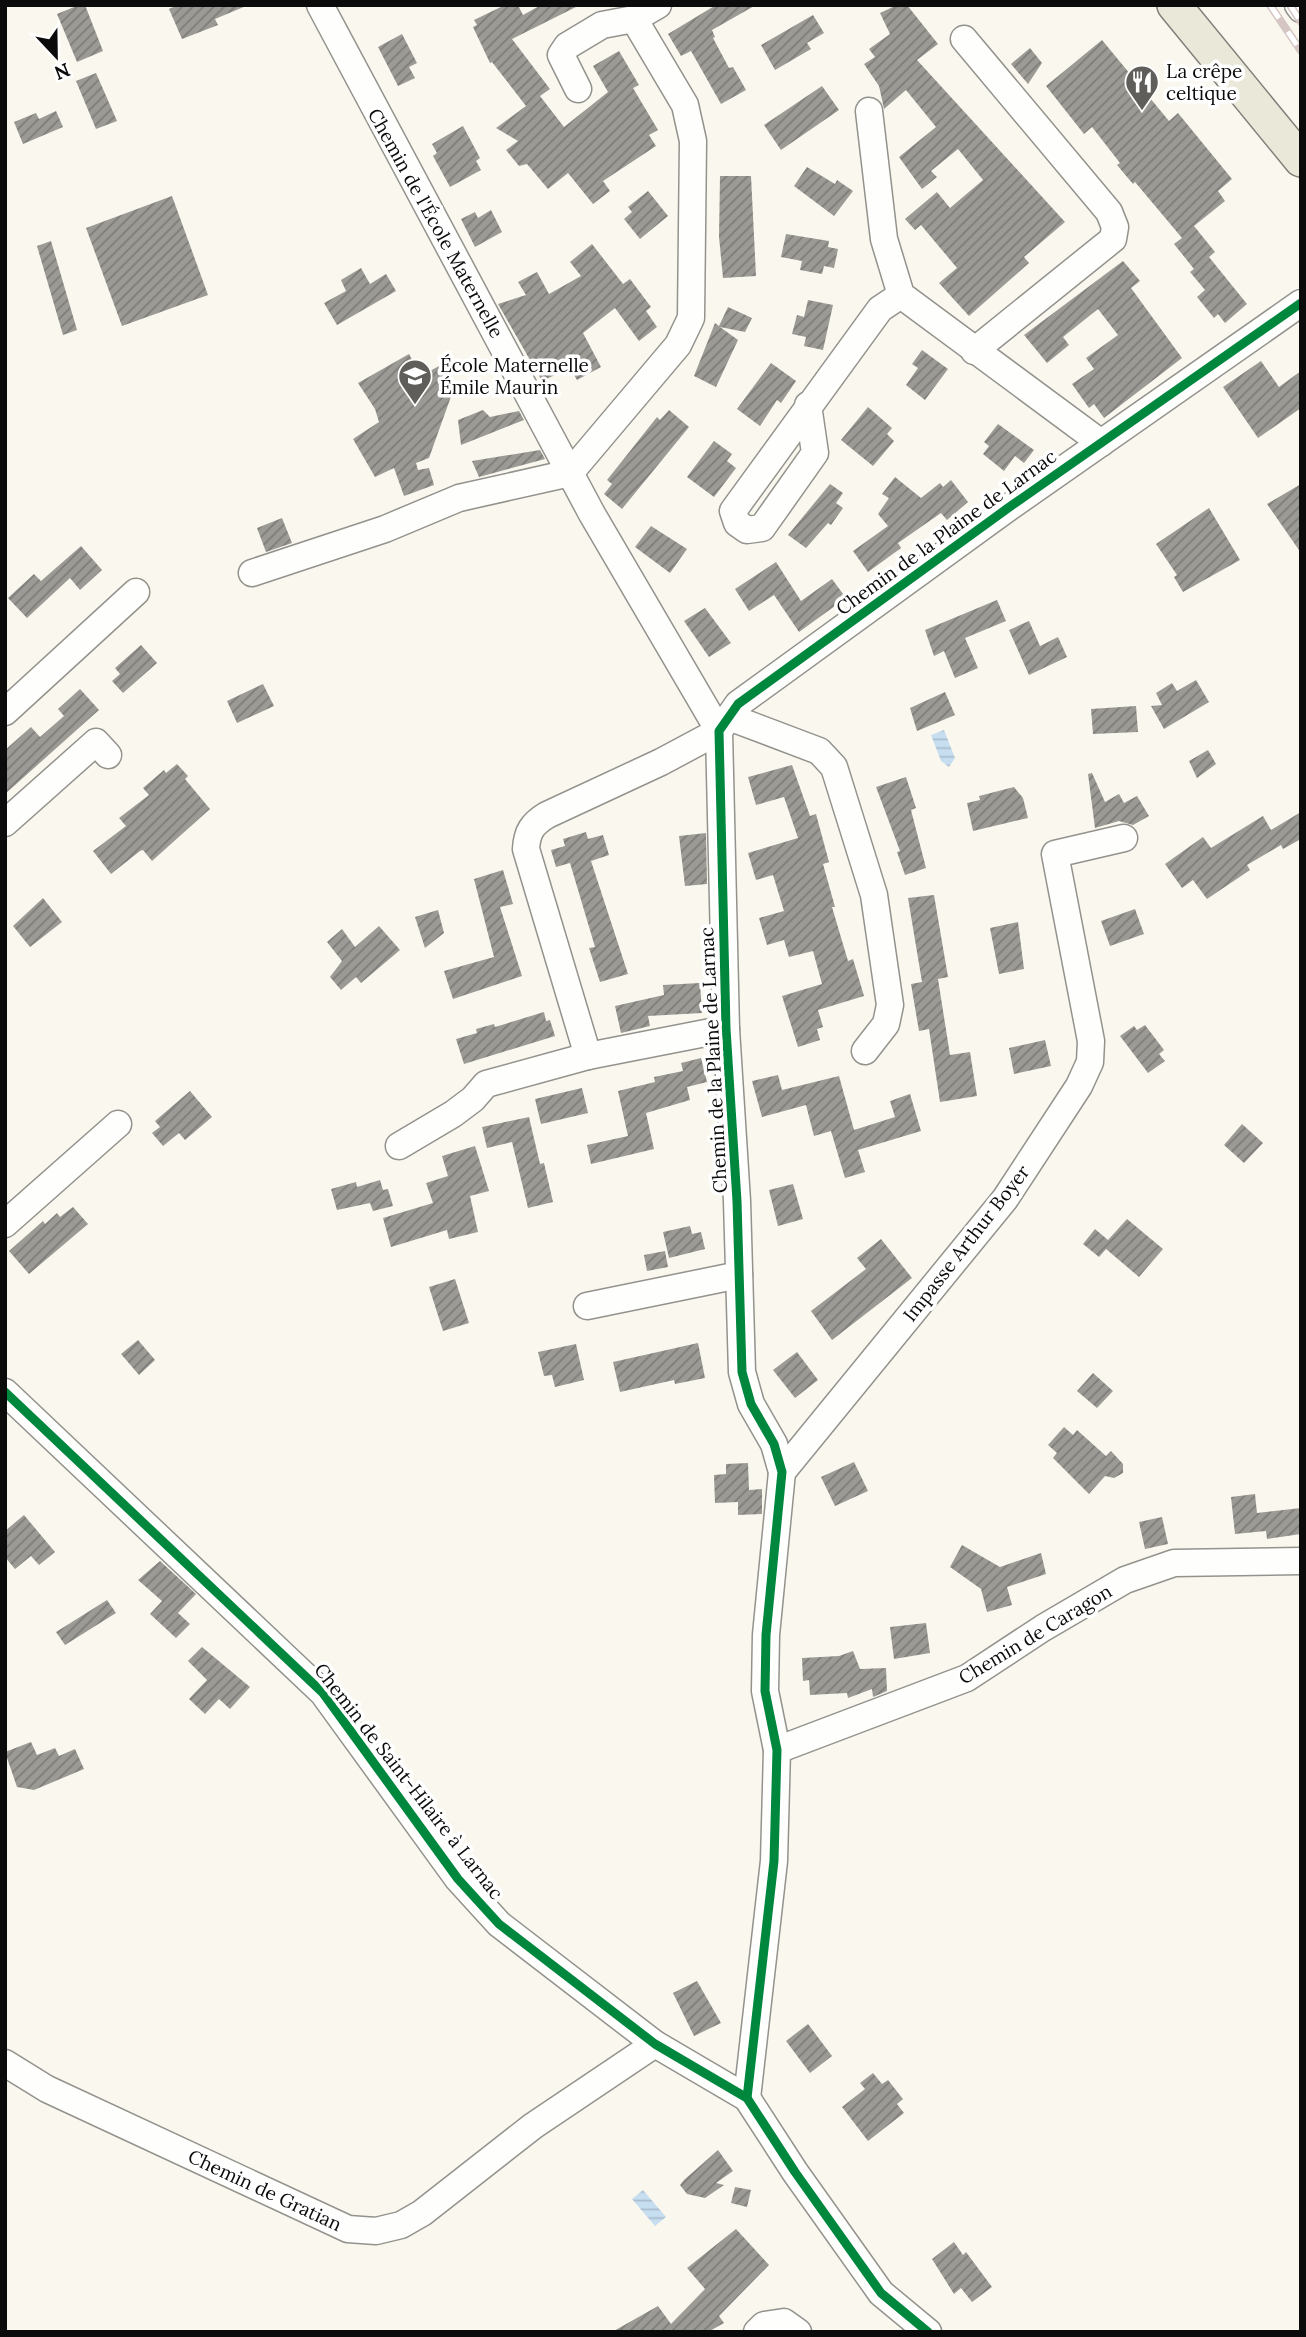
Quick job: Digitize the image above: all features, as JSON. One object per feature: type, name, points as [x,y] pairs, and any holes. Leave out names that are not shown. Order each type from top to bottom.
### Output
[{"type":"main road","points":[[1174,5],[1301,160]]},
{"type":"street","name":"Chemin de l'École Maternelle","points":[[320,5],[570,473],[724,724]]},
{"type":"street","points":[[578,89],[563,62],[564,50],[610,21],[634,19],[658,5]]},
{"type":"street","points":[[252,573],[385,529],[459,498],[570,473],[678,345],[688,327],[692,307],[693,141],[685,105],[634,19]]},
{"type":"street","points":[[964,39],[1109,212],[1115,227],[1113,239],[974,351]]},
{"type":"street","points":[[869,111],[884,239],[901,295],[1101,443]]},
{"type":"street","points":[[808,405],[880,309],[901,295]]},
{"type":"street","name":"Chemin de la Plaine de Larnac","points":[[747,2098],[774,1861],[778,1750],[765,1691],[766,1635],[782,1472],[774,1444],[751,1404],[742,1372],[726,1029],[724,724],[738,704],[1301,303]]},
{"type":"street","points":[[5,712],[70,636],[136,593]]},
{"type":"street","points":[[589,1056],[526,849],[527,836],[534,823],[547,815],[661,762],[724,724],[820,751],[834,767],[839,778],[874,895],[890,1005],[886,1024],[865,1051]]},
{"type":"street","points":[[5,823],[96,742],[108,755]]},
{"type":"street","name":"Impasse Arthur Boyer","points":[[782,1472],[1005,1199],[1079,1086],[1090,1062],[1091,1041],[1055,854],[1124,838]]},
{"type":"street","points":[[399,1146],[473,1100],[486,1084],[589,1056],[726,1029]]},
{"type":"street","points":[[5,1224],[118,1124]]},
{"type":"street","points":[[587,1306],[739,1275]]},
{"type":"street","name":"Chemin de Saint-Hilaire à Larnac","points":[[5,1392],[323,1693],[458,1879],[492,1917],[655,2044],[747,2098],[795,2172],[881,2293],[928,2332]]},
{"type":"street","name":"Chemin de Caragon","points":[[778,1750],[967,1678],[1043,1628],[1125,1580],[1174,1563],[1301,1561]]},
{"type":"street","name":"Chemin de Gratian","points":[[5,2063],[47,2089],[348,2229],[376,2231],[401,2225],[422,2213],[533,2126],[655,2044]]},
{"type":"street","points":[[757,2332],[764,2325],[784,2322],[798,2332]]},
{"type":"water","points":[[944,730],[955,758],[949,767],[941,761],[931,735]]},
{"type":"water","points":[[643,2190],[666,2217],[655,2226],[632,2199]]},
{"type":"building","points":[[85,5],[103,51],[77,62],[57,14]]},
{"type":"building","points":[[178,5],[246,6],[215,19],[218,25],[182,39],[169,9]]},
{"type":"building","points":[[505,5],[518,5],[523,15],[541,5],[580,5],[512,39],[550,89],[540,96],[564,127],[608,92],[593,66],[619,51],[639,85],[633,88],[658,130],[649,135],[656,146],[603,181],[610,191],[593,204],[568,173],[548,189],[527,164],[519,166],[506,150],[518,141],[496,128],[526,106],[492,62],[490,63],[473,27],[477,25],[474,20]]},
{"type":"building","points":[[716,5],[756,5],[712,30],[715,37],[713,38],[729,68],[733,67],[746,90],[721,104],[691,51],[681,56],[668,34]]},
{"type":"building","points":[[897,5],[907,5],[938,44],[917,60],[1065,222],[1024,257],[1029,263],[969,316],[939,283],[957,268],[921,225],[915,230],[905,219],[937,192],[950,208],[983,180],[958,149],[931,171],[937,177],[922,189],[899,157],[936,127],[906,90],[884,109],[879,86],[864,64],[875,57],[869,49],[890,34],[880,13]]},
{"type":"building","points":[[813,15],[824,33],[807,43],[811,49],[775,70],[761,45]]},
{"type":"building","points":[[402,34],[417,63],[409,67],[415,78],[398,86],[378,47]]},
{"type":"building","points":[[1102,40],[1169,121],[1178,113],[1232,179],[1218,191],[1225,201],[1194,226],[1215,252],[1209,257],[1247,304],[1225,323],[1218,314],[1214,318],[1197,297],[1205,290],[1190,272],[1194,269],[1174,244],[1182,238],[1135,182],[1133,184],[1117,165],[1120,163],[1092,127],[1084,134],[1046,86]]},
{"type":"building","points":[[1030,48],[1042,63],[1028,84],[1011,64]]},
{"type":"building","points":[[96,73],[117,121],[96,129],[76,81]]},
{"type":"building","points":[[822,86],[839,110],[781,150],[764,125]]},
{"type":"building","points":[[56,111],[63,127],[23,144],[14,122],[36,113],[39,119]]},
{"type":"building","points":[[463,126],[480,158],[476,161],[481,170],[450,187],[433,156],[437,153],[432,144]]},
{"type":"building","points":[[807,167],[835,184],[837,180],[853,191],[834,216],[794,186]]},
{"type":"building","points":[[720,176],[751,176],[756,276],[723,278],[719,237]]},
{"type":"building","points":[[648,191],[668,216],[640,239],[624,219],[632,212],[628,207]]},
{"type":"building","points":[[172,196],[208,295],[122,326],[86,228]]},
{"type":"building","points":[[491,210],[502,232],[475,247],[461,219],[475,212],[478,218]]},
{"type":"building","points":[[786,234],[829,241],[828,247],[838,249],[834,268],[824,266],[822,274],[800,270],[802,261],[781,257]]},
{"type":"building","points":[[51,241],[77,330],[63,335],[37,246]]},
{"type":"building","points":[[592,244],[623,284],[630,279],[651,307],[646,311],[657,327],[639,341],[615,308],[583,333],[601,367],[577,380],[570,368],[542,381],[498,304],[526,295],[518,282],[537,272],[549,294],[581,276],[570,262]]},
{"type":"building","points":[[1123,261],[1140,281],[1131,288],[1182,358],[1104,418],[1094,404],[1089,408],[1072,384],[1094,369],[1086,358],[1118,335],[1098,309],[1063,337],[1069,345],[1047,363],[1024,335]]},
{"type":"building","points":[[361,268],[370,284],[386,274],[396,291],[337,325],[324,303],[346,291],[341,280]]},
{"type":"building","points":[[808,300],[833,305],[823,350],[804,346],[806,337],[792,334],[797,315],[804,317]]},
{"type":"building","points":[[728,307],[752,318],[745,332],[720,327],[738,340],[716,387],[694,376],[715,323],[719,326]]},
{"type":"building","points":[[922,350],[948,369],[925,400],[906,385],[918,368],[912,364]]},
{"type":"building","points":[[409,354],[421,376],[439,366],[453,391],[429,458],[416,463],[418,470],[429,468],[434,485],[404,496],[394,468],[375,477],[353,439],[379,422],[375,409],[358,383]]},
{"type":"building","points":[[1261,361],[1279,387],[1301,371],[1301,408],[1258,438],[1223,387]]},
{"type":"building","points":[[771,363],[796,381],[781,403],[777,400],[760,426],[737,409]]},
{"type":"building","points":[[868,407],[892,428],[887,434],[894,441],[873,466],[841,440]]},
{"type":"building","points":[[483,410],[490,417],[519,411],[524,420],[461,445],[458,420]]},
{"type":"building","points":[[669,410],[689,427],[622,509],[604,494],[612,484],[607,480],[657,417],[660,420]]},
{"type":"building","points":[[998,424],[1034,450],[1024,463],[1015,456],[1004,471],[983,454],[989,446],[984,442]]},
{"type":"building","points":[[714,441],[732,454],[727,461],[736,468],[714,497],[687,477]]},
{"type":"building","points":[[540,450],[545,459],[479,477],[472,461]]},
{"type":"building","points":[[895,477],[921,498],[940,483],[943,487],[951,480],[968,502],[947,520],[941,513],[898,543],[901,548],[868,572],[853,551],[888,526],[878,514],[889,498],[882,494]]},
{"type":"building","points":[[830,484],[843,493],[836,503],[843,508],[831,525],[828,523],[806,548],[788,535]]},
{"type":"building","points":[[1301,484],[1301,553],[1267,504]]},
{"type":"building","points":[[1209,508],[1240,560],[1183,592],[1174,577],[1177,575],[1156,544]]},
{"type":"building","points":[[282,518],[292,543],[266,552],[257,528]]},
{"type":"building","points":[[651,526],[687,549],[670,573],[635,547]]},
{"type":"building","points":[[81,546],[102,570],[80,590],[70,578],[27,618],[8,598],[34,574],[41,581]]},
{"type":"building","points":[[776,562],[801,601],[832,579],[846,598],[799,632],[774,595],[749,611],[735,589]]},
{"type":"building","points":[[997,600],[1006,621],[965,638],[978,668],[955,678],[944,651],[934,656],[925,630]]},
{"type":"building","points":[[705,608],[731,643],[709,657],[684,621]]},
{"type":"building","points":[[1029,621],[1040,646],[1058,637],[1067,657],[1029,675],[1009,630]]},
{"type":"building","points":[[141,645],[157,663],[123,693],[112,681],[120,674],[115,668]]},
{"type":"building","points":[[1196,680],[1209,702],[1164,729],[1151,706],[1162,705],[1156,693],[1172,683],[1177,691]]},
{"type":"building","points":[[263,684],[274,706],[237,723],[227,701]]},
{"type":"building","points":[[80,689],[99,710],[5,794],[5,750],[31,727],[40,737],[64,716],[58,709]]},
{"type":"building","points":[[945,692],[955,715],[917,731],[910,708]]},
{"type":"building","points":[[1136,706],[1138,732],[1093,734],[1091,709]]},
{"type":"building","points":[[1208,750],[1216,764],[1197,778],[1189,761]]},
{"type":"building","points":[[177,764],[188,776],[185,779],[210,809],[152,861],[143,850],[111,874],[93,851],[126,826],[119,818],[149,795],[143,788],[164,770],[166,773]]},
{"type":"building","points":[[792,765],[810,816],[816,814],[829,862],[823,864],[835,907],[832,907],[848,961],[853,959],[864,996],[818,1010],[823,1027],[817,1029],[820,1040],[798,1047],[782,996],[822,984],[813,951],[789,957],[784,940],[767,945],[759,918],[784,911],[773,875],[756,880],[748,853],[798,838],[784,797],[756,805],[748,777]]},
{"type":"building","points":[[1092,773],[1105,802],[1119,794],[1124,803],[1137,796],[1149,816],[1133,825],[1119,821],[1095,828],[1088,774]]},
{"type":"building","points":[[906,777],[916,808],[911,810],[926,868],[905,875],[897,852],[900,851],[876,787]]},
{"type":"building","points":[[1014,787],[1023,798],[1028,818],[973,831],[967,803],[980,800],[979,796]]},
{"type":"building","points":[[1301,812],[1301,839],[1283,849],[1281,845],[1247,865],[1250,870],[1207,899],[1193,880],[1182,888],[1165,864],[1203,837],[1211,848],[1263,816],[1271,830]]},
{"type":"building","points":[[586,832],[588,839],[603,835],[609,855],[591,861],[628,974],[600,982],[589,948],[595,947],[570,863],[556,867],[551,850],[565,846],[563,839]]},
{"type":"building","points":[[706,833],[707,884],[685,886],[679,836]]},
{"type":"building","points":[[503,870],[513,904],[500,907],[522,976],[453,999],[444,971],[494,957],[474,879]]},
{"type":"building","points":[[934,895],[948,977],[938,979],[950,1055],[970,1052],[977,1096],[940,1102],[929,1029],[919,1031],[911,984],[922,982],[908,898]]},
{"type":"building","points":[[43,898],[62,922],[30,947],[13,926]]},
{"type":"building","points":[[1135,909],[1144,934],[1110,946],[1101,921]]},
{"type":"building","points":[[438,910],[444,933],[425,948],[415,917]]},
{"type":"building","points":[[1018,922],[1024,969],[999,974],[990,928]]},
{"type":"building","points":[[379,926],[400,950],[361,983],[356,977],[341,990],[330,977],[342,961],[327,942],[342,929],[355,947]]},
{"type":"building","points":[[700,983],[702,1013],[648,1016],[650,1026],[621,1033],[615,1006],[664,995],[663,985]]},
{"type":"building","points":[[544,1012],[546,1021],[550,1020],[555,1036],[464,1064],[456,1039],[477,1033],[476,1029],[494,1024],[495,1027]]},
{"type":"building","points":[[1145,1025],[1164,1050],[1159,1054],[1165,1061],[1148,1073],[1120,1036],[1134,1026],[1137,1030]]},
{"type":"building","points":[[1045,1040],[1051,1066],[1014,1074],[1009,1048]]},
{"type":"building","points":[[701,1058],[707,1082],[687,1087],[690,1100],[646,1113],[654,1149],[591,1164],[587,1145],[628,1136],[618,1091],[655,1082],[654,1077],[683,1071],[681,1063]]},
{"type":"building","points":[[778,1075],[782,1090],[839,1076],[854,1130],[895,1117],[890,1101],[910,1094],[921,1131],[858,1150],[865,1172],[845,1178],[831,1131],[814,1136],[806,1105],[762,1117],[752,1081]]},
{"type":"building","points":[[582,1088],[588,1113],[541,1124],[535,1099]]},
{"type":"building","points":[[190,1091],[212,1117],[185,1140],[179,1133],[163,1146],[152,1133],[160,1127],[155,1121]]},
{"type":"building","points":[[529,1117],[540,1164],[544,1163],[553,1202],[528,1208],[512,1142],[487,1148],[482,1127]]},
{"type":"building","points":[[1242,1124],[1263,1143],[1244,1163],[1224,1145]]},
{"type":"building","points":[[475,1146],[489,1191],[470,1196],[478,1232],[449,1239],[447,1230],[391,1247],[383,1218],[433,1203],[426,1183],[448,1176],[442,1156]]},
{"type":"building","points":[[380,1180],[383,1190],[388,1189],[393,1206],[373,1211],[370,1203],[337,1210],[331,1189],[356,1182],[357,1187]]},
{"type":"building","points":[[793,1184],[803,1219],[778,1226],[769,1190]]},
{"type":"building","points":[[73,1207],[88,1224],[29,1274],[9,1251],[43,1221],[45,1224],[57,1213],[60,1217]]},
{"type":"building","points":[[1127,1219],[1163,1249],[1139,1277],[1106,1249],[1099,1257],[1083,1244],[1095,1229],[1108,1240]]},
{"type":"building","points":[[690,1226],[692,1234],[701,1232],[705,1249],[669,1258],[663,1232]]},
{"type":"building","points":[[881,1239],[912,1278],[832,1340],[811,1311],[866,1269],[857,1258]]},
{"type":"building","points":[[665,1251],[668,1267],[647,1271],[644,1255]]},
{"type":"building","points":[[455,1279],[469,1323],[443,1331],[429,1287]]},
{"type":"building","points":[[138,1340],[155,1360],[139,1375],[121,1354]]},
{"type":"building","points":[[698,1343],[705,1378],[675,1384],[674,1380],[620,1392],[613,1362]]},
{"type":"building","points":[[576,1344],[584,1380],[555,1387],[552,1375],[544,1376],[538,1352]]},
{"type":"building","points":[[797,1352],[818,1380],[795,1398],[773,1370]]},
{"type":"building","points":[[1093,1373],[1113,1391],[1097,1408],[1077,1391]]},
{"type":"building","points":[[1064,1427],[1073,1435],[1077,1430],[1106,1456],[1111,1451],[1123,1464],[1123,1473],[1114,1478],[1105,1476],[1089,1494],[1053,1458],[1057,1453],[1048,1445]]},
{"type":"building","points":[[854,1462],[868,1491],[835,1506],[821,1477]]},
{"type":"building","points":[[748,1463],[749,1490],[762,1489],[762,1514],[738,1515],[738,1502],[715,1503],[714,1475],[726,1474],[726,1464]]},
{"type":"building","points":[[1255,1494],[1257,1513],[1301,1508],[1301,1534],[1267,1539],[1266,1531],[1235,1534],[1231,1497]]},
{"type":"building","points":[[24,1515],[55,1552],[39,1565],[31,1556],[15,1569],[5,1557],[5,1531]]},
{"type":"building","points":[[1162,1517],[1168,1544],[1145,1549],[1139,1522]]},
{"type":"building","points":[[962,1545],[1000,1567],[1041,1553],[1046,1574],[1007,1587],[1012,1605],[987,1612],[981,1589],[950,1567]]},
{"type":"building","points":[[160,1561],[196,1594],[178,1613],[190,1624],[176,1638],[150,1614],[162,1601],[138,1580]]},
{"type":"building","points":[[107,1600],[116,1613],[65,1645],[56,1632]]},
{"type":"building","points":[[926,1623],[930,1653],[894,1659],[890,1627]]},
{"type":"building","points":[[202,1647],[250,1687],[230,1709],[219,1699],[205,1714],[189,1699],[207,1680],[188,1661]]},
{"type":"building","points":[[853,1651],[860,1669],[886,1668],[887,1691],[873,1697],[872,1689],[848,1698],[847,1693],[810,1695],[809,1680],[803,1681],[802,1658],[839,1656]]},
{"type":"building","points":[[31,1742],[37,1755],[55,1748],[59,1756],[75,1749],[84,1769],[34,1790],[17,1787],[5,1752]]},
{"type":"building","points":[[697,1981],[721,2023],[694,2036],[673,1993]]},
{"type":"building","points":[[808,2024],[832,2056],[810,2073],[786,2041]]},
{"type":"building","points":[[873,2073],[882,2084],[888,2080],[903,2099],[897,2104],[904,2113],[868,2141],[842,2107],[865,2089],[860,2083]]},
{"type":"building","points":[[718,2150],[733,2171],[716,2183],[724,2185],[705,2198],[687,2194],[680,2185]]},
{"type":"building","points":[[735,2187],[751,2190],[747,2207],[731,2203]]},
{"type":"building","points":[[736,2229],[769,2265],[719,2316],[724,2323],[708,2332],[612,2332],[658,2306],[671,2324],[705,2289],[687,2268]]},
{"type":"building","points":[[954,2242],[963,2255],[966,2252],[992,2287],[972,2302],[961,2288],[954,2294],[932,2259]]},
{"type":"railway","points":[[1270,5],[1301,51]]},
{"type":"railway","points":[[1290,5],[1301,22]]},
{"type":"cycle path","points":[[747,2098],[774,1861],[777,1750],[765,1691],[766,1635],[782,1472],[774,1444],[751,1404],[742,1372],[737,1201],[726,1029],[719,731],[738,704],[1008,508],[1301,303]]},
{"type":"cycle path","points":[[5,1392],[323,1693],[458,1879],[499,1924],[655,2044],[747,2098],[795,2172],[881,2293],[928,2332]]},
{"type":"place","name":"La crêpe celtique","points":[[1142,112]]},
{"type":"place","name":"École Maternelle Émile Maurin","points":[[415,406]]}]
